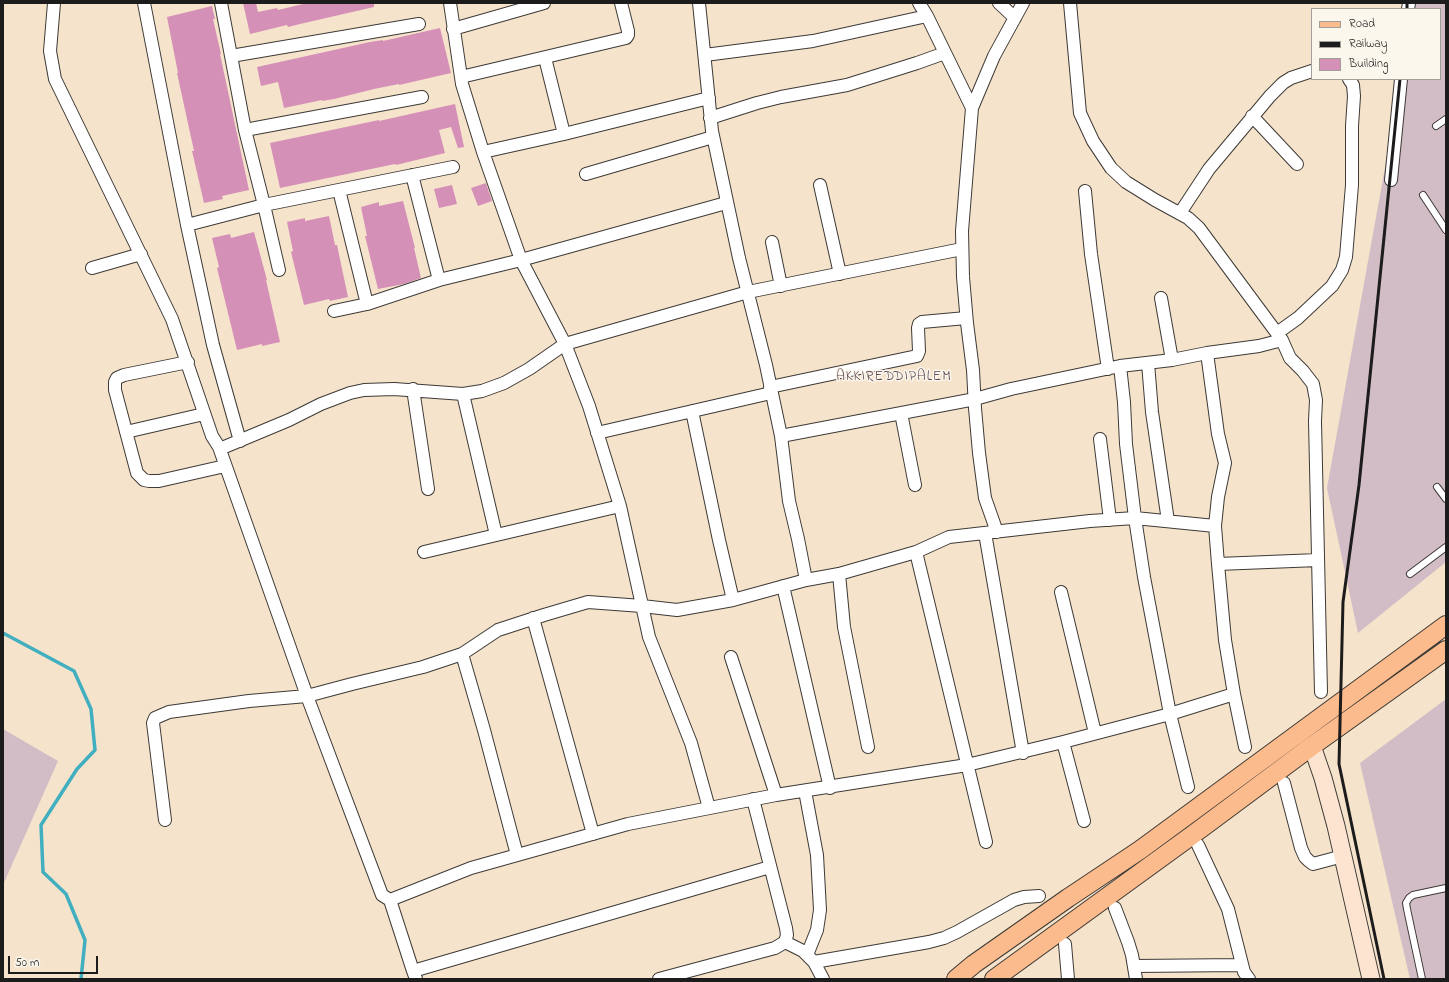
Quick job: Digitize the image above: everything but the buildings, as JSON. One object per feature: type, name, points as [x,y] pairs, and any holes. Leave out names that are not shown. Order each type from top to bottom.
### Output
[{"type":"main road","points":[[956,979],[974,964],[1068,898],[1140,850],[1446,625]]},
{"type":"main road","points":[[994,979],[1312,746],[1446,650]]},
{"type":"street","points":[[54,3],[50,51],[55,79],[172,319],[188,362],[204,414],[212,436],[219,447],[307,696],[382,895],[390,900],[414,975],[770,867]]},
{"type":"street","points":[[144,3],[187,225],[213,345],[240,441]]},
{"type":"street","points":[[221,3],[245,130],[279,270]]},
{"type":"street","points":[[450,3],[461,77],[483,152],[521,260],[565,344],[589,406],[620,506],[642,606],[653,648],[691,743],[709,808]]},
{"type":"street","points":[[453,29],[544,3]]},
{"type":"street","points":[[461,77],[626,38],[628,31],[621,3]]},
{"type":"street","points":[[699,3],[713,137],[726,203],[781,436],[789,501],[806,580]]},
{"type":"street","points":[[919,3],[927,16],[972,108]]},
{"type":"street","points":[[999,3],[1015,18]]},
{"type":"street","points":[[1023,3],[994,56],[972,108],[962,231],[966,318],[973,370],[978,438],[985,498],[1023,753]]},
{"type":"street","points":[[1070,3],[1080,113],[1093,141],[1111,168],[1126,182],[1188,218],[1199,228],[1279,337],[1290,358],[1313,384],[1316,400],[1315,421],[1321,692]]},
{"type":"street","points":[[704,55],[813,41],[927,16]]},
{"type":"street","points":[[231,56],[419,24]]},
{"type":"street","points":[[710,118],[781,97],[847,85],[917,63],[945,52]]},
{"type":"street","points":[[544,58],[564,134]]},
{"type":"street","points":[[1180,213],[1209,169],[1252,116],[1283,83],[1291,78],[1311,71]]},
{"type":"street","points":[[781,436],[975,399],[1011,389],[1114,368],[1259,346],[1279,337],[1332,286],[1342,270],[1346,257],[1352,185],[1352,126],[1354,96],[1353,85],[1350,80]]},
{"type":"street","points":[[1391,180],[1401,80]]},
{"type":"street","points":[[245,130],[422,97]]},
{"type":"street","points":[[483,152],[564,134],[709,98]]},
{"type":"street","points":[[1252,116],[1297,164]]},
{"type":"street","points":[[586,174],[713,137]]},
{"type":"street","points":[[187,225],[264,205],[453,167]]},
{"type":"street","points":[[412,175],[439,280]]},
{"type":"street","points":[[820,185],[840,274]]},
{"type":"street","points":[[339,190],[367,304]]},
{"type":"street","points":[[1085,191],[1091,254],[1114,368],[1124,402],[1126,444],[1135,518],[1151,616],[1170,714],[1188,787]]},
{"type":"street","points":[[334,311],[367,304],[439,280],[521,260],[726,203]]},
{"type":"street","points":[[772,242],[781,286]]},
{"type":"street","points":[[219,447],[228,447],[321,404],[350,393],[364,390],[412,389],[463,394],[482,391],[504,383],[529,369],[565,344],[748,292],[962,249]]},
{"type":"street","points":[[92,268],[141,254]]},
{"type":"street","points":[[1161,298],[1172,360]]},
{"type":"street","points":[[597,433],[692,411],[771,390],[918,356],[919,324],[922,322],[966,318]]},
{"type":"street","points":[[1207,353],[1218,434],[1225,463],[1218,497],[1215,526],[1225,640],[1234,694],[1246,747]]},
{"type":"street","points":[[188,362],[124,375],[117,378],[115,382],[115,390],[137,472],[144,480],[159,481],[225,466]]},
{"type":"street","points":[[1148,363],[1152,412],[1168,521]]},
{"type":"street","points":[[412,389],[428,488]]},
{"type":"street","points":[[463,394],[496,535]]},
{"type":"street","points":[[692,411],[718,540],[733,600]]},
{"type":"street","points":[[901,413],[915,485]]},
{"type":"street","points":[[126,432],[204,414]]},
{"type":"street","points":[[1100,439],[1110,520]]},
{"type":"street","points":[[424,552],[620,506]]},
{"type":"street","points":[[165,820],[153,724],[155,718],[170,712],[249,701],[307,696],[423,667],[462,654],[498,630],[588,602],[677,610],[733,600],[806,580],[839,574],[916,552],[949,537],[1135,518],[1215,526]]},
{"type":"street","points":[[916,552],[986,842]]},
{"type":"street","points":[[1218,564],[1318,560]]},
{"type":"street","points":[[839,574],[844,627],[868,747]]},
{"type":"street","points":[[784,586],[830,788]]},
{"type":"street","points":[[1061,592],[1095,733]]},
{"type":"street","points":[[533,618],[593,834]]},
{"type":"street","points":[[462,654],[517,855]]},
{"type":"street","points":[[731,657],[776,795]]},
{"type":"street","points":[[390,900],[471,868],[628,824],[776,795],[830,788],[968,765],[1023,753],[1170,714],[1234,694]]},
{"type":"street","points":[[1063,742],[1084,821]]},
{"type":"street","points":[[1312,746],[1329,799],[1371,979]]},
{"type":"street","points":[[1284,783],[1301,848],[1309,861],[1313,864],[1343,856]]},
{"type":"street","points":[[805,791],[817,854],[820,910],[811,959]]},
{"type":"street","points":[[659,979],[775,948],[785,942],[787,935],[786,928],[753,799]]},
{"type":"street","points":[[1198,845],[1228,909],[1244,972],[1249,979]]},
{"type":"street","points":[[811,959],[929,942],[944,938],[1014,900],[1024,897],[1040,896]]},
{"type":"street","points":[[1115,908],[1128,942],[1136,979]]},
{"type":"street","points":[[785,942],[811,959],[823,979]]},
{"type":"street","points":[[1065,944],[1068,979]]},
{"type":"street","points":[[1134,966],[1242,965]]},
{"type":"lane","points":[[1436,126],[1446,119]]},
{"type":"lane","points":[[1423,195],[1446,230]]},
{"type":"lane","points":[[1437,487],[1446,499]]},
{"type":"lane","points":[[1410,574],[1446,547]]},
{"type":"lane","points":[[1422,979],[1406,903],[1413,895],[1446,888]]},
{"type":"shaded area","points":[[1415,3],[1446,3],[1446,562],[1358,633],[1327,488],[1401,80],[1441,80],[1441,8],[1413,8]]},
{"type":"shaded area","points":[[1446,699],[1446,979],[1410,979],[1360,763]]},
{"type":"shaded area","points":[[3,729],[58,761],[3,885]]},
{"type":"waterway","points":[[3,633],[74,671],[91,709],[95,750],[77,769],[41,825],[43,872],[66,894],[85,940],[81,979]]},
{"type":"railway","points":[[1407,3],[1407,8]]},
{"type":"railway","points":[[1384,979],[1339,764],[1343,602],[1359,485],[1400,80]]},
{"type":"district","name":"AKKIREDDIPALEM","points":[[894,378]]}]
